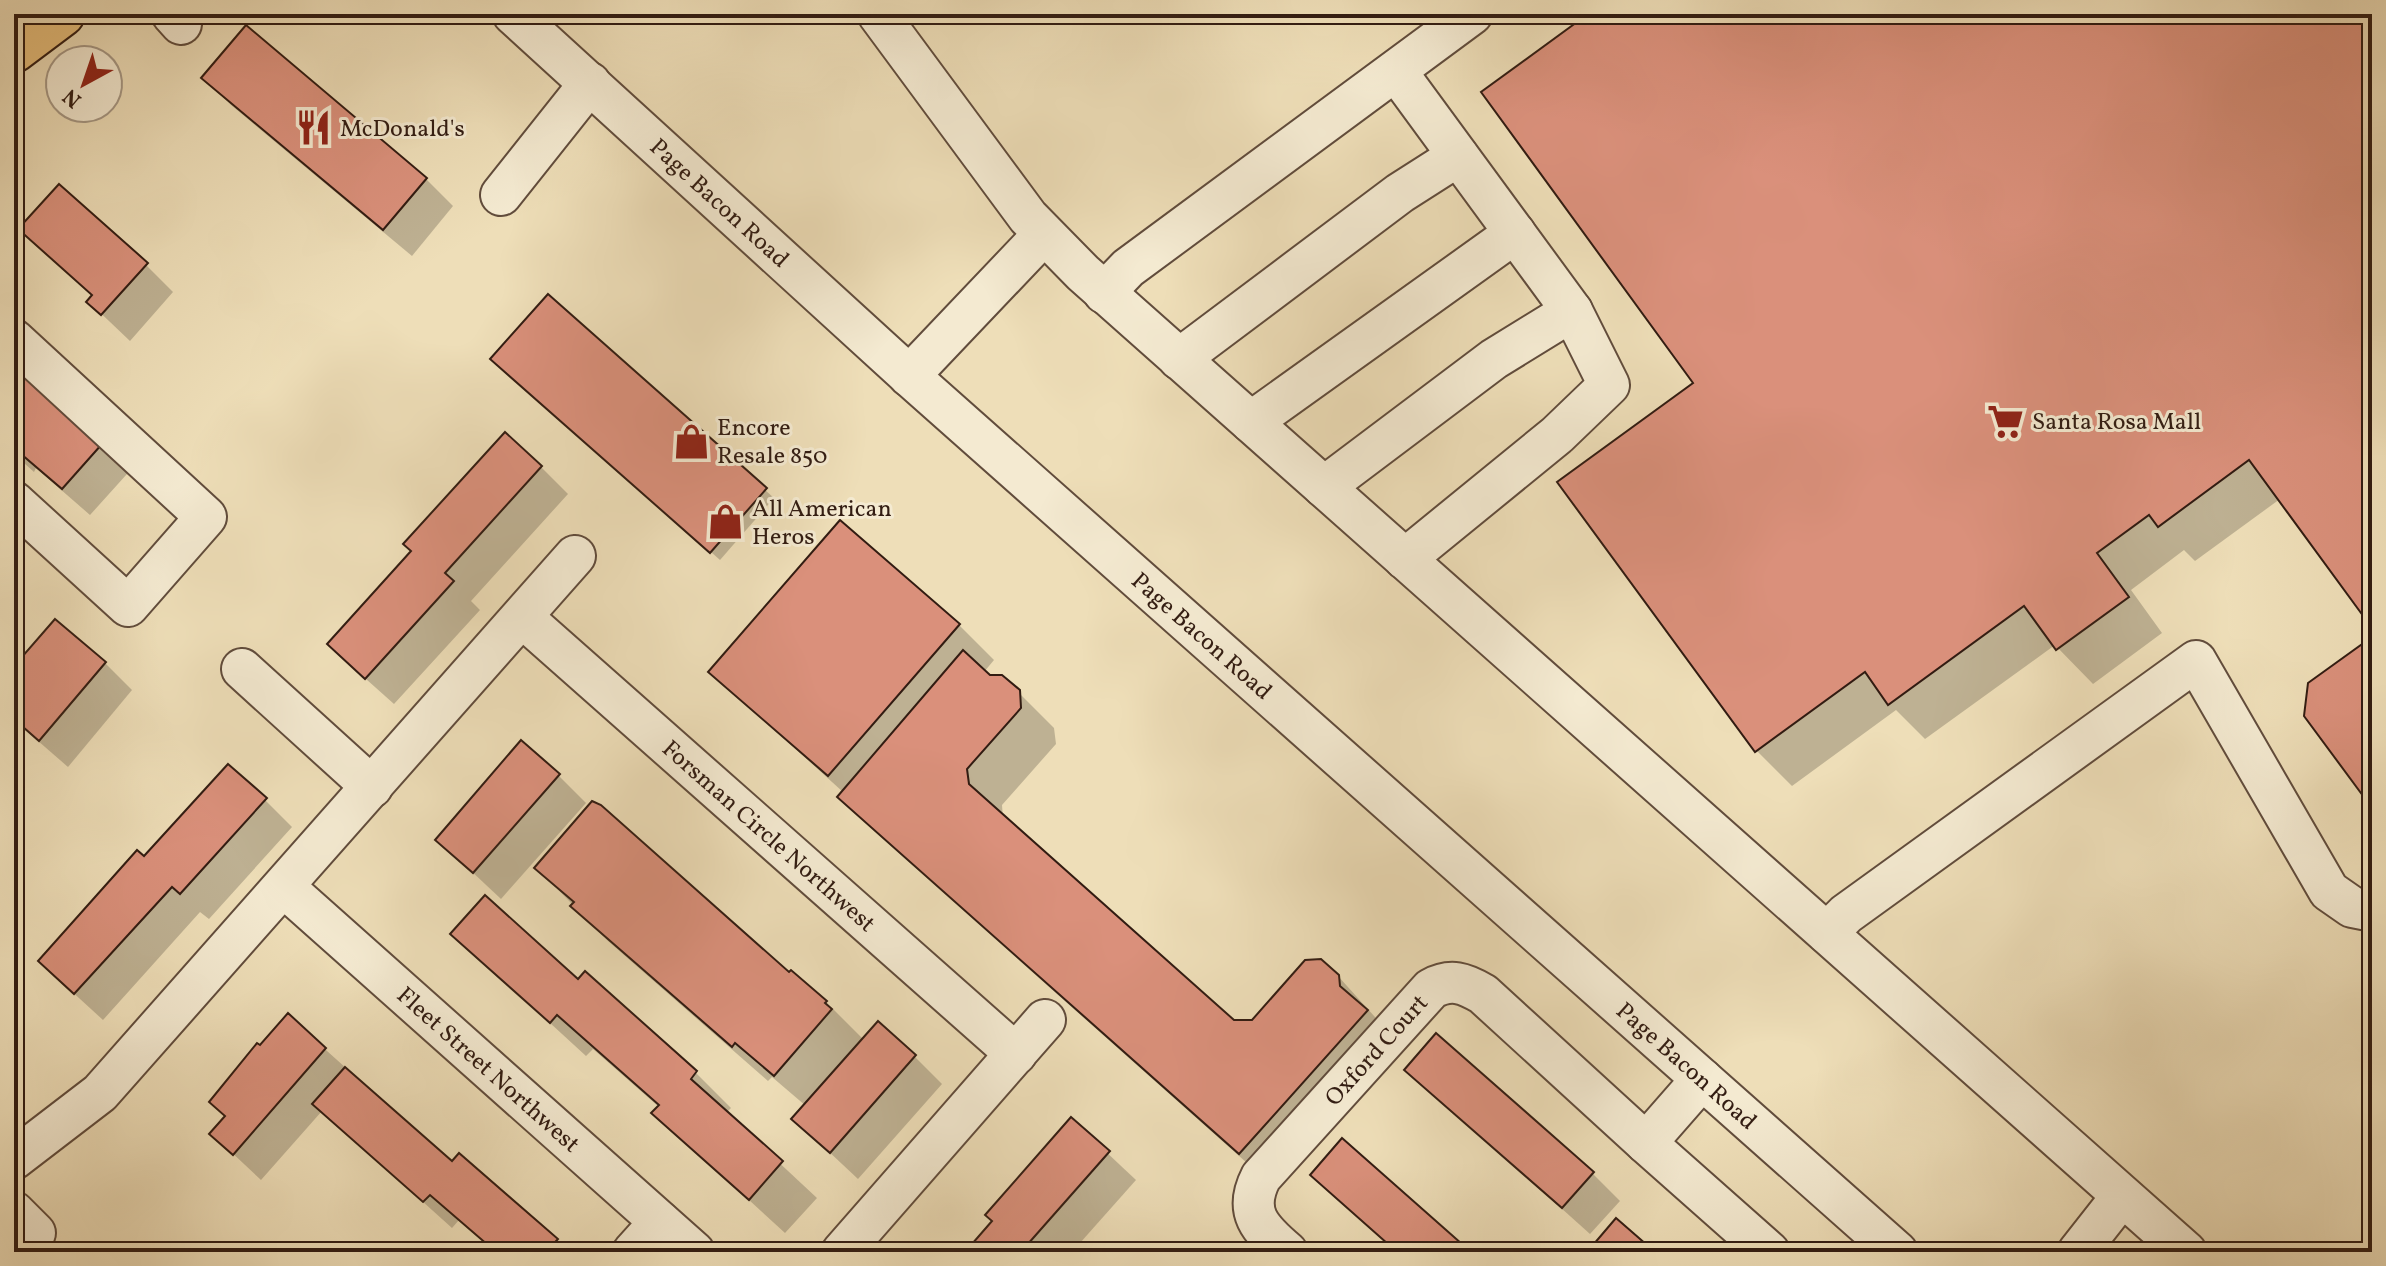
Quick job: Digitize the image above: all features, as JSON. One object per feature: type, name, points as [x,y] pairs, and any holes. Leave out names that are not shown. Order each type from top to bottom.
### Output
[{"type":"main road","points":[[14,50],[62,14]]},
{"type":"street","name":"Page Bacon Road","points":[[513,14],[909,376],[1897,1252]]},
{"type":"street","points":[[878,14],[982,158],[1044,234],[1104,293],[2186,1252]]},
{"type":"street","points":[[1104,293],[1128,268],[1472,14]]},
{"type":"street","points":[[1396,71],[1572,311],[1609,385],[1557,435],[1405,559]]},
{"type":"street","points":[[501,195],[590,83]]},
{"type":"street","points":[[1179,359],[1400,193],[1458,156]]},
{"type":"street","points":[[1251,422],[1515,233]]},
{"type":"street","points":[[909,376],[1044,234]]},
{"type":"street","points":[[1324,487],[1494,359],[1572,311]]},
{"type":"street","points":[[14,340],[206,517],[128,606],[14,502]]},
{"type":"street","points":[[14,1159],[100,1093],[575,556]]},
{"type":"street","name":"Forsman Circle Northwest","points":[[522,617],[1016,1054]]},
{"type":"street","points":[[1827,933],[1846,914],[2196,661],[2329,891],[2352,907],[2372,911]]},
{"type":"street","points":[[242,669],[372,787]]},
{"type":"street","name":"Fleet Street Northwest","points":[[284,887],[694,1252]]},
{"type":"street","name":"Oxford Court","points":[[1287,1252],[1264,1232],[1255,1214],[1252,1194],[1261,1177],[1431,989],[1442,983],[1463,983],[1483,994],[1769,1252]]},
{"type":"street","points":[[842,1252],[1045,1020]]},
{"type":"street","points":[[1646,1143],[1702,1079]]},
{"type":"street","points":[[2078,1252],[2122,1196]]},
{"type":"street","points":[[633,1252],[660,1222]]},
{"type":"building","name":"Santa Rosa Mall","points":[[1588,14],[2372,14],[2372,628],[2249,460],[2158,527],[2149,515],[2097,553],[2129,597],[2056,650],[2024,606],[1888,705],[1865,672],[1755,752],[1557,482],[1693,383],[1481,92]]},
{"type":"building","name":"McDonald's","points":[[246,25],[427,178],[383,230],[201,78]]},
{"type":"building","points":[[59,184],[148,263],[101,315],[86,302],[92,295],[18,229]]},
{"type":"building","points":[[548,294],[767,488],[710,553],[490,359]]},
{"type":"building","points":[[14,349],[110,435],[62,489],[14,448]]},
{"type":"building","points":[[505,432],[542,466],[445,573],[454,581],[365,679],[327,644],[411,551],[403,544]]},
{"type":"building","points":[[840,520],[960,624],[828,776],[708,672]]},
{"type":"building","points":[[55,619],[106,662],[39,741],[14,719],[14,666]]},
{"type":"building","points":[[2372,637],[2372,808],[2304,716],[2308,683]]},
{"type":"building","points":[[963,650],[990,675],[1002,675],[1020,690],[1021,708],[967,769],[969,784],[1234,1020],[1252,1020],[1305,960],[1321,959],[1339,975],[1340,986],[1368,1010],[1239,1154],[837,797]]},
{"type":"building","points":[[521,740],[560,774],[473,873],[435,840]]},
{"type":"building","points":[[228,764],[267,798],[180,894],[172,887],[74,994],[38,961],[137,850],[144,856]]},
{"type":"building","points":[[592,801],[601,805],[789,972],[791,970],[827,1001],[825,1003],[832,1009],[774,1076],[735,1043],[732,1047],[570,906],[574,902],[534,868]]},
{"type":"building","points":[[485,895],[578,979],[585,971],[697,1071],[691,1079],[783,1161],[749,1200],[651,1113],[659,1105],[557,1015],[550,1023],[450,934]]},
{"type":"building","points":[[288,1013],[326,1048],[233,1155],[209,1134],[225,1116],[209,1102],[257,1043],[260,1045]]},
{"type":"building","points":[[878,1021],[916,1055],[830,1153],[791,1119]]},
{"type":"building","points":[[1436,1033],[1594,1172],[1562,1208],[1404,1070]]},
{"type":"building","points":[[345,1067],[452,1161],[459,1153],[558,1239],[546,1252],[496,1252],[430,1195],[423,1202],[312,1104]]},
{"type":"building","points":[[1071,1117],[1110,1151],[1027,1245],[1035,1252],[965,1252],[992,1221],[985,1215]]},
{"type":"building","points":[[1342,1138],[1471,1252],[1397,1252],[1310,1175]]},
{"type":"building","points":[[1616,1218],[1655,1252],[1587,1252]]},
{"type":"place","name":"McDonald's","points":[[314,128]]},
{"type":"place","name":"Santa Rosa Mall","points":[[2006,421]]},
{"type":"place","name":"Encore Resale 850","points":[[691,441]]},
{"type":"place","name":"All American Heros","points":[[726,522]]}]
